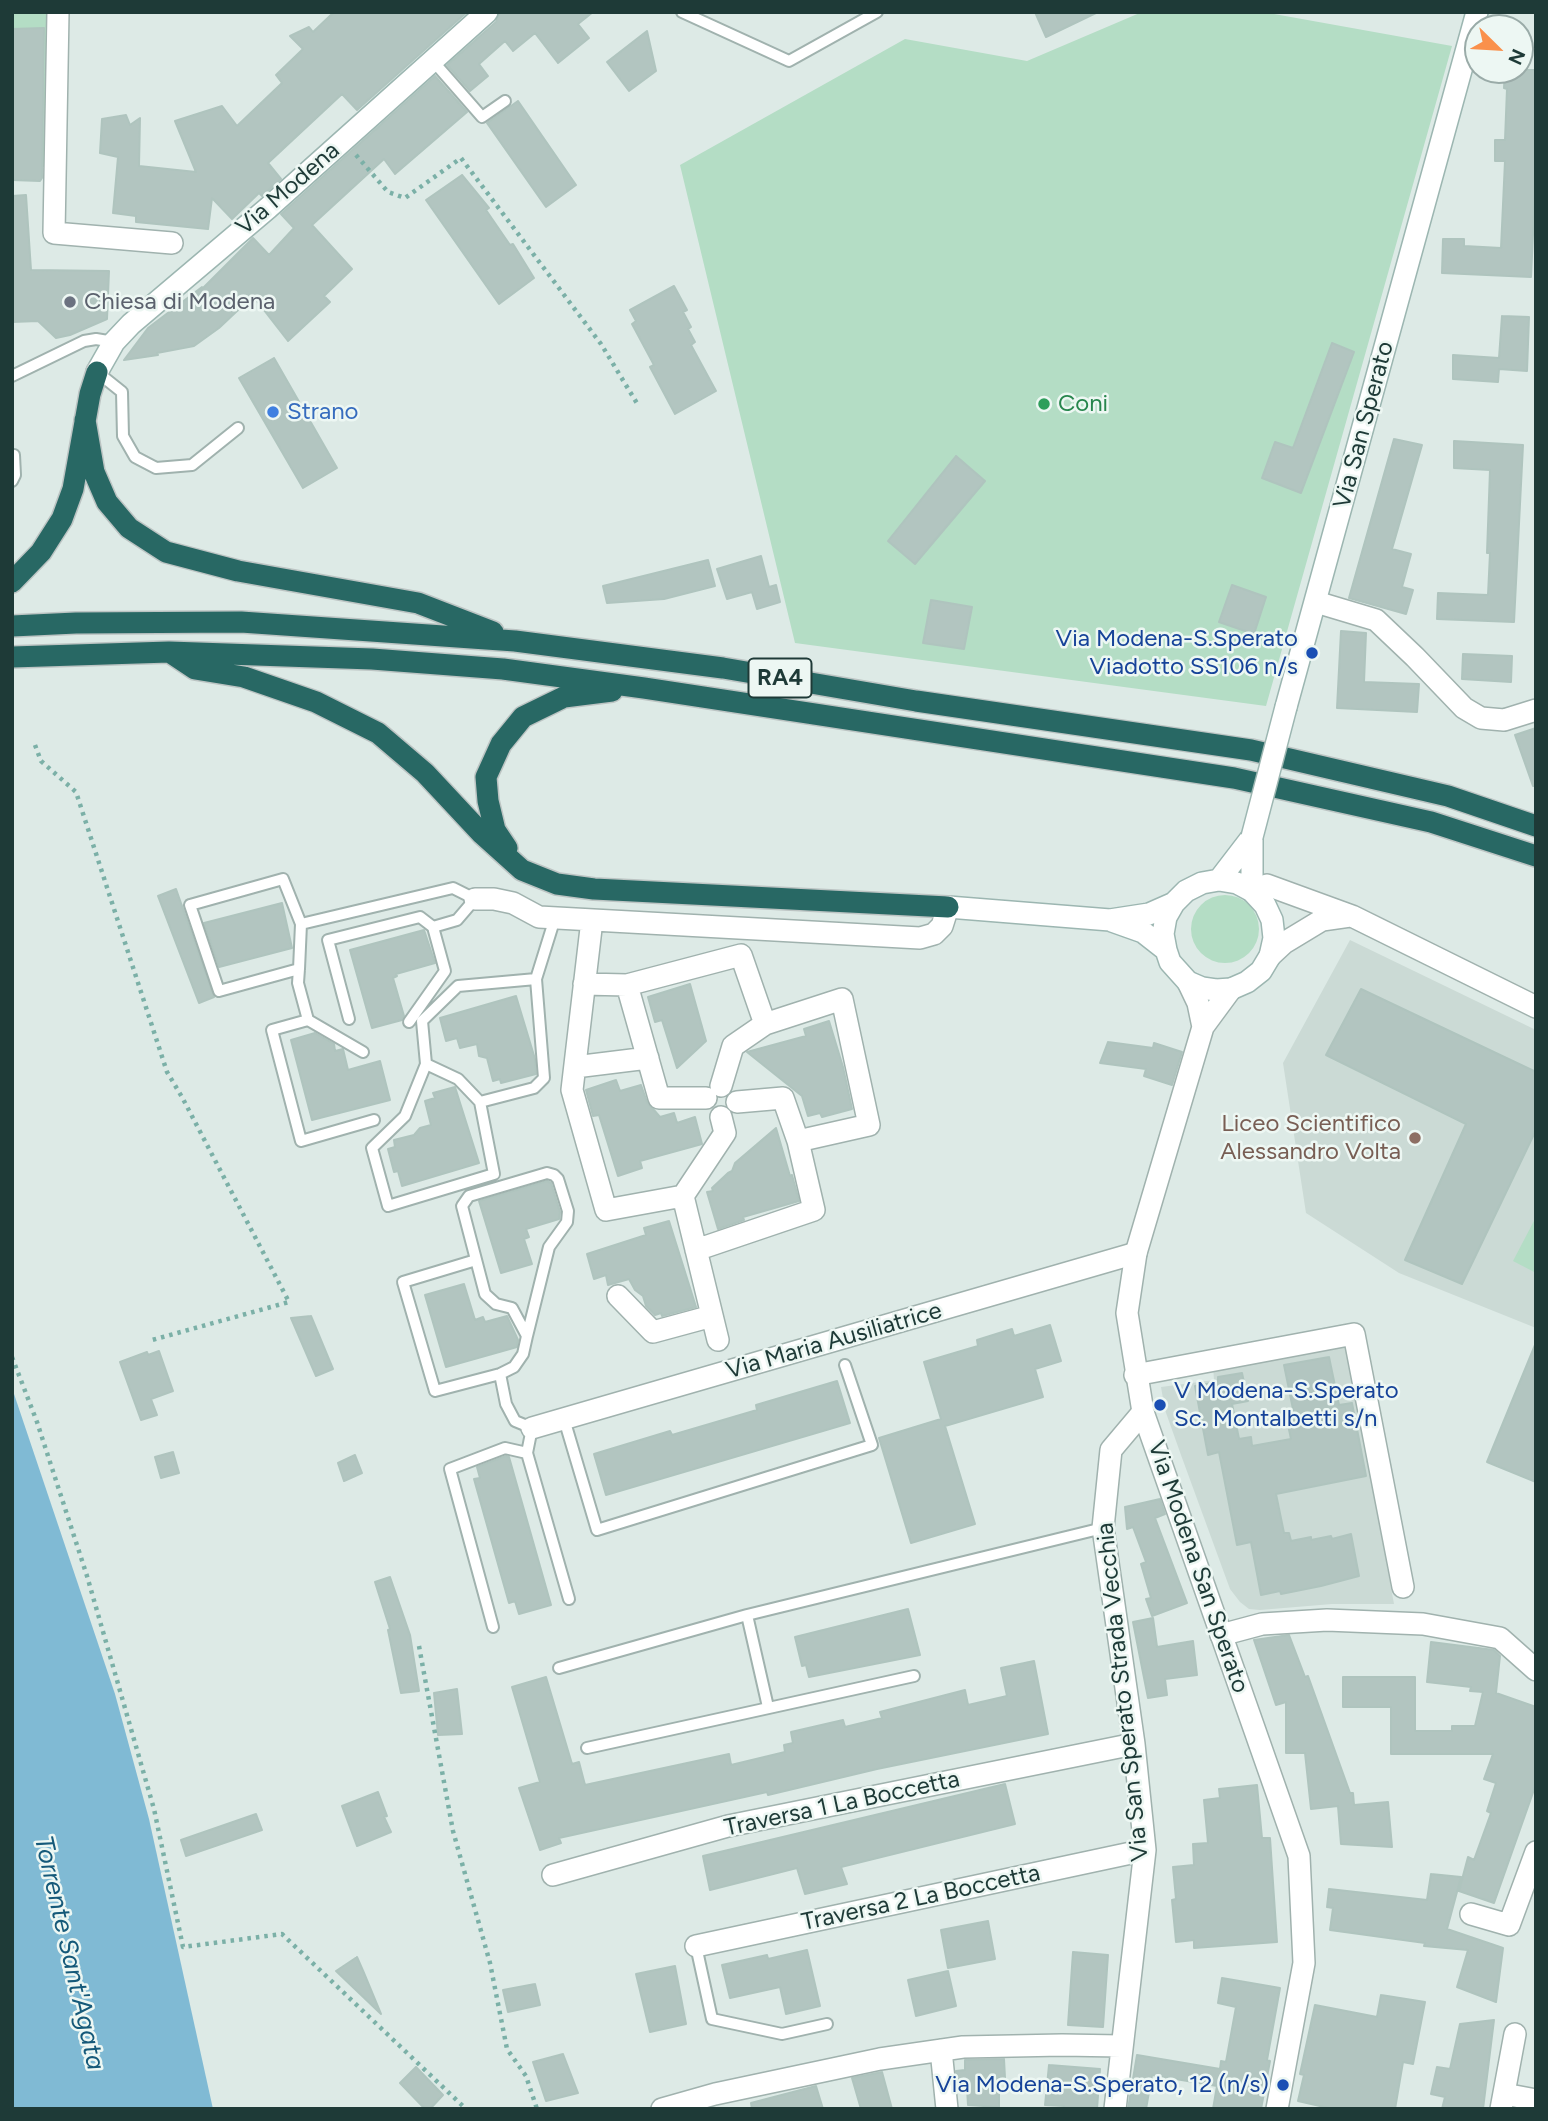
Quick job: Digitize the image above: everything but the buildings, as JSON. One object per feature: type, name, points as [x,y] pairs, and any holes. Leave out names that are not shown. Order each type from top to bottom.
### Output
[{"type":"highway","points":[[12,582],[41,552],[62,519],[73,489],[85,420],[97,372]]},
{"type":"highway","points":[[85,420],[94,472],[107,502],[129,528],[166,552],[238,571],[418,603],[515,641]]},
{"type":"highway","name":"RA4","points":[[12,626],[241,622],[515,641],[723,668],[916,701],[1251,750],[1448,796],[1536,826]]},
{"type":"highway","points":[[169,652],[195,669],[244,677],[316,702],[378,733],[425,774],[482,834],[522,870],[557,884],[594,889],[948,907]]},
{"type":"highway","name":"RA4","points":[[12,657],[169,652],[372,659],[503,669],[1234,778],[1432,822],[1536,856]]},
{"type":"highway","points":[[522,870],[495,830],[488,801],[486,777],[501,744],[523,717],[564,697],[644,688]]},
{"type":"street","points":[[58,12],[54,233],[172,243]]},
{"type":"street","name":"Via Modena","points":[[97,372],[114,342],[131,324],[344,141],[487,12]]},
{"type":"street","name":"Via San Sperato","points":[[1252,838],[1477,12]]},
{"type":"street","points":[[1316,603],[1376,620],[1416,657],[1464,709],[1481,718],[1504,720],[1536,710]]},
{"type":"street","points":[[1219,880],[1252,838]]},
{"type":"street","points":[[1252,838],[1252,891]]},
{"type":"street","points":[[1203,1027],[1198,1003],[1188,982],[1170,962],[1166,950],[1163,934],[1166,918],[1174,903],[1186,891],[1202,883],[1219,880],[1237,883],[1252,891],[1265,905],[1272,920],[1270,956]]},
{"type":"street","points":[[1252,891],[1267,885],[1352,916],[1536,1007]]},
{"type":"street","points":[[475,899],[513,903],[539,916],[555,918],[920,938],[934,934],[943,926],[948,907],[1111,920],[1149,914],[1174,903]]},
{"type":"street","points":[[1188,982],[1202,988],[1231,989],[1254,976],[1284,943],[1322,920],[1352,916]]},
{"type":"street","points":[[592,920],[572,1090],[606,1210],[683,1196],[725,1133],[721,1117]]},
{"type":"street","points":[[1111,920],[1143,932],[1166,950]]},
{"type":"street","points":[[584,984],[627,985],[741,955],[765,1024]]},
{"type":"street","points":[[627,985],[659,1098],[714,1092],[731,1089],[737,1102],[733,1112],[721,1117],[708,1109],[714,1092],[733,1046],[765,1024],[842,999],[869,1125],[798,1141]]},
{"type":"street","points":[[1203,1027],[1231,989]]},
{"type":"street","name":"Via Modena San Sperato","points":[[1203,1027],[1136,1254],[1127,1313],[1143,1412],[1299,1856],[1304,1963],[1277,2109]]},
{"type":"street","points":[[575,1067],[648,1058]]},
{"type":"street","points":[[696,1251],[814,1210],[798,1141],[783,1098],[737,1102]]},
{"type":"street","points":[[683,1196],[718,1340]]},
{"type":"street","name":"Via Maria Ausiliatrice","points":[[533,1429],[1136,1254]]},
{"type":"street","points":[[618,1296],[653,1332],[712,1316]]},
{"type":"street","points":[[1135,1375],[1354,1334],[1403,1587]]},
{"type":"street","name":"Via San Sperato Strada Vecchia","points":[[1115,2109],[1145,1850],[1134,1744],[1103,1528],[1111,1450],[1143,1412]]},
{"type":"street","points":[[1221,1635],[1262,1624],[1314,1621],[1423,1624],[1500,1638],[1536,1670]]},
{"type":"street","name":"Traversa 1 La Boccetta","points":[[553,1875],[728,1826],[1134,1744]]},
{"type":"street","name":"Traversa 2 La Boccetta","points":[[696,1946],[1145,1850]]},
{"type":"street","points":[[1471,1914],[1509,1925],[1536,1852]]},
{"type":"street","points":[[1515,2034],[1503,2101],[1536,2100]]},
{"type":"street","points":[[662,2109],[717,2101],[880,2059],[941,2050],[963,2047],[1121,2046]]},
{"type":"street","points":[[941,2050],[947,2109]]},
{"type":"lane","points":[[682,12],[789,61],[877,12]]},
{"type":"lane","points":[[433,61],[482,117],[505,101]]},
{"type":"lane","points":[[12,376],[84,341],[96,339],[114,342]]},
{"type":"lane","points":[[97,372],[122,392],[123,436],[135,457],[156,468],[192,465],[238,428]]},
{"type":"lane","points":[[12,481],[15,475],[13,453]]},
{"type":"lane","points":[[299,969],[219,991],[190,905],[283,879],[301,924],[299,969],[298,983],[308,1020],[363,1052]]},
{"type":"lane","points":[[301,924],[453,888],[475,899],[457,920],[433,927]]},
{"type":"lane","points":[[349,1020],[328,940],[420,917],[433,927],[445,971],[409,1023]]},
{"type":"lane","points":[[480,1102],[534,1088],[544,1078],[536,979],[555,918]]},
{"type":"lane","points":[[426,1064],[458,1079],[480,1102],[494,1174],[388,1206],[372,1148],[405,1116],[426,1064],[422,1021],[458,986],[536,979]]},
{"type":"lane","points":[[308,1020],[272,1030],[301,1141],[374,1120]]},
{"type":"lane","points":[[475,1259],[403,1282],[435,1391],[499,1374],[514,1367],[523,1354],[549,1247],[567,1222],[568,1211],[554,1175],[547,1173],[469,1196],[462,1206],[485,1294],[496,1304],[512,1308],[527,1336]]},
{"type":"lane","points":[[564,1419],[597,1530],[872,1445],[845,1365]]},
{"type":"lane","points":[[499,1374],[506,1404],[515,1421],[533,1429],[527,1453],[569,1599]]},
{"type":"lane","points":[[493,1628],[450,1469],[505,1448],[527,1453]]},
{"type":"lane","points":[[559,1668],[747,1615],[1103,1528]]},
{"type":"lane","points":[[747,1615],[768,1707]]},
{"type":"lane","points":[[587,1748],[914,1676]]},
{"type":"lane","points":[[696,1946],[712,2019],[782,2034],[827,2024]]},
{"type":"path","points":[[344,141],[388,192],[405,198],[461,158],[601,344],[638,405]]},
{"type":"path","points":[[35,744],[41,761],[76,792],[166,1072],[182,1097],[289,1301],[152,1340]]},
{"type":"path","points":[[12,1357],[37,1422],[87,1576],[154,1809],[183,1947],[282,1934],[466,2109]]},
{"type":"path","points":[[419,1646],[453,1831],[490,1963],[507,2049],[526,2076],[537,2109]]},
{"type":"shaded area","name":"Liceo Scientifico Alessandro Volta","points":[[1350,940],[1536,1030],[1536,1328],[1399,1273],[1306,1213],[1283,1063]]},
{"type":"shaded area","points":[[1346,1343],[1394,1604],[1332,1604],[1249,1609],[1230,1589],[1165,1410],[1161,1387],[1214,1380],[1213,1366]]},
{"type":"green space","points":[[12,12],[46,12],[46,167],[12,168]]},
{"type":"green space","name":"Coni","points":[[1142,12],[1263,12],[1452,46],[1266,706],[795,643],[680,165],[905,39],[1027,61]]},
{"type":"green space","points":[[1218,895],[1232,895],[1244,900],[1254,910],[1259,929],[1254,948],[1244,958],[1232,963],[1218,963],[1206,958],[1196,948],[1191,936],[1191,922],[1196,910],[1206,900]]},
{"type":"green space","points":[[1536,1217],[1536,1273],[1513,1261]]},
{"type":"water","name":"Torrente Sant'Agata","points":[[12,1388],[115,1694],[149,1819],[213,2109],[12,2109]]},
{"type":"place","name":"Chiesa di Modena","points":[[70,302]]},
{"type":"place","name":"Coni","points":[[1044,404]]},
{"type":"place","name":"Strano","points":[[273,412]]},
{"type":"place","name":"Via Modena-S.Sperato Viadotto SS106 n/s","points":[[1312,653]]},
{"type":"place","name":"Liceo Scientifico Alessandro Volta","points":[[1415,1138]]},
{"type":"place","name":"V Modena-S.Sperato Sc. Montalbetti s/n","points":[[1160,1405]]},
{"type":"place","name":"Via Modena-S.Sperato, 12 (n/s)","points":[[1283,2085]]}]
